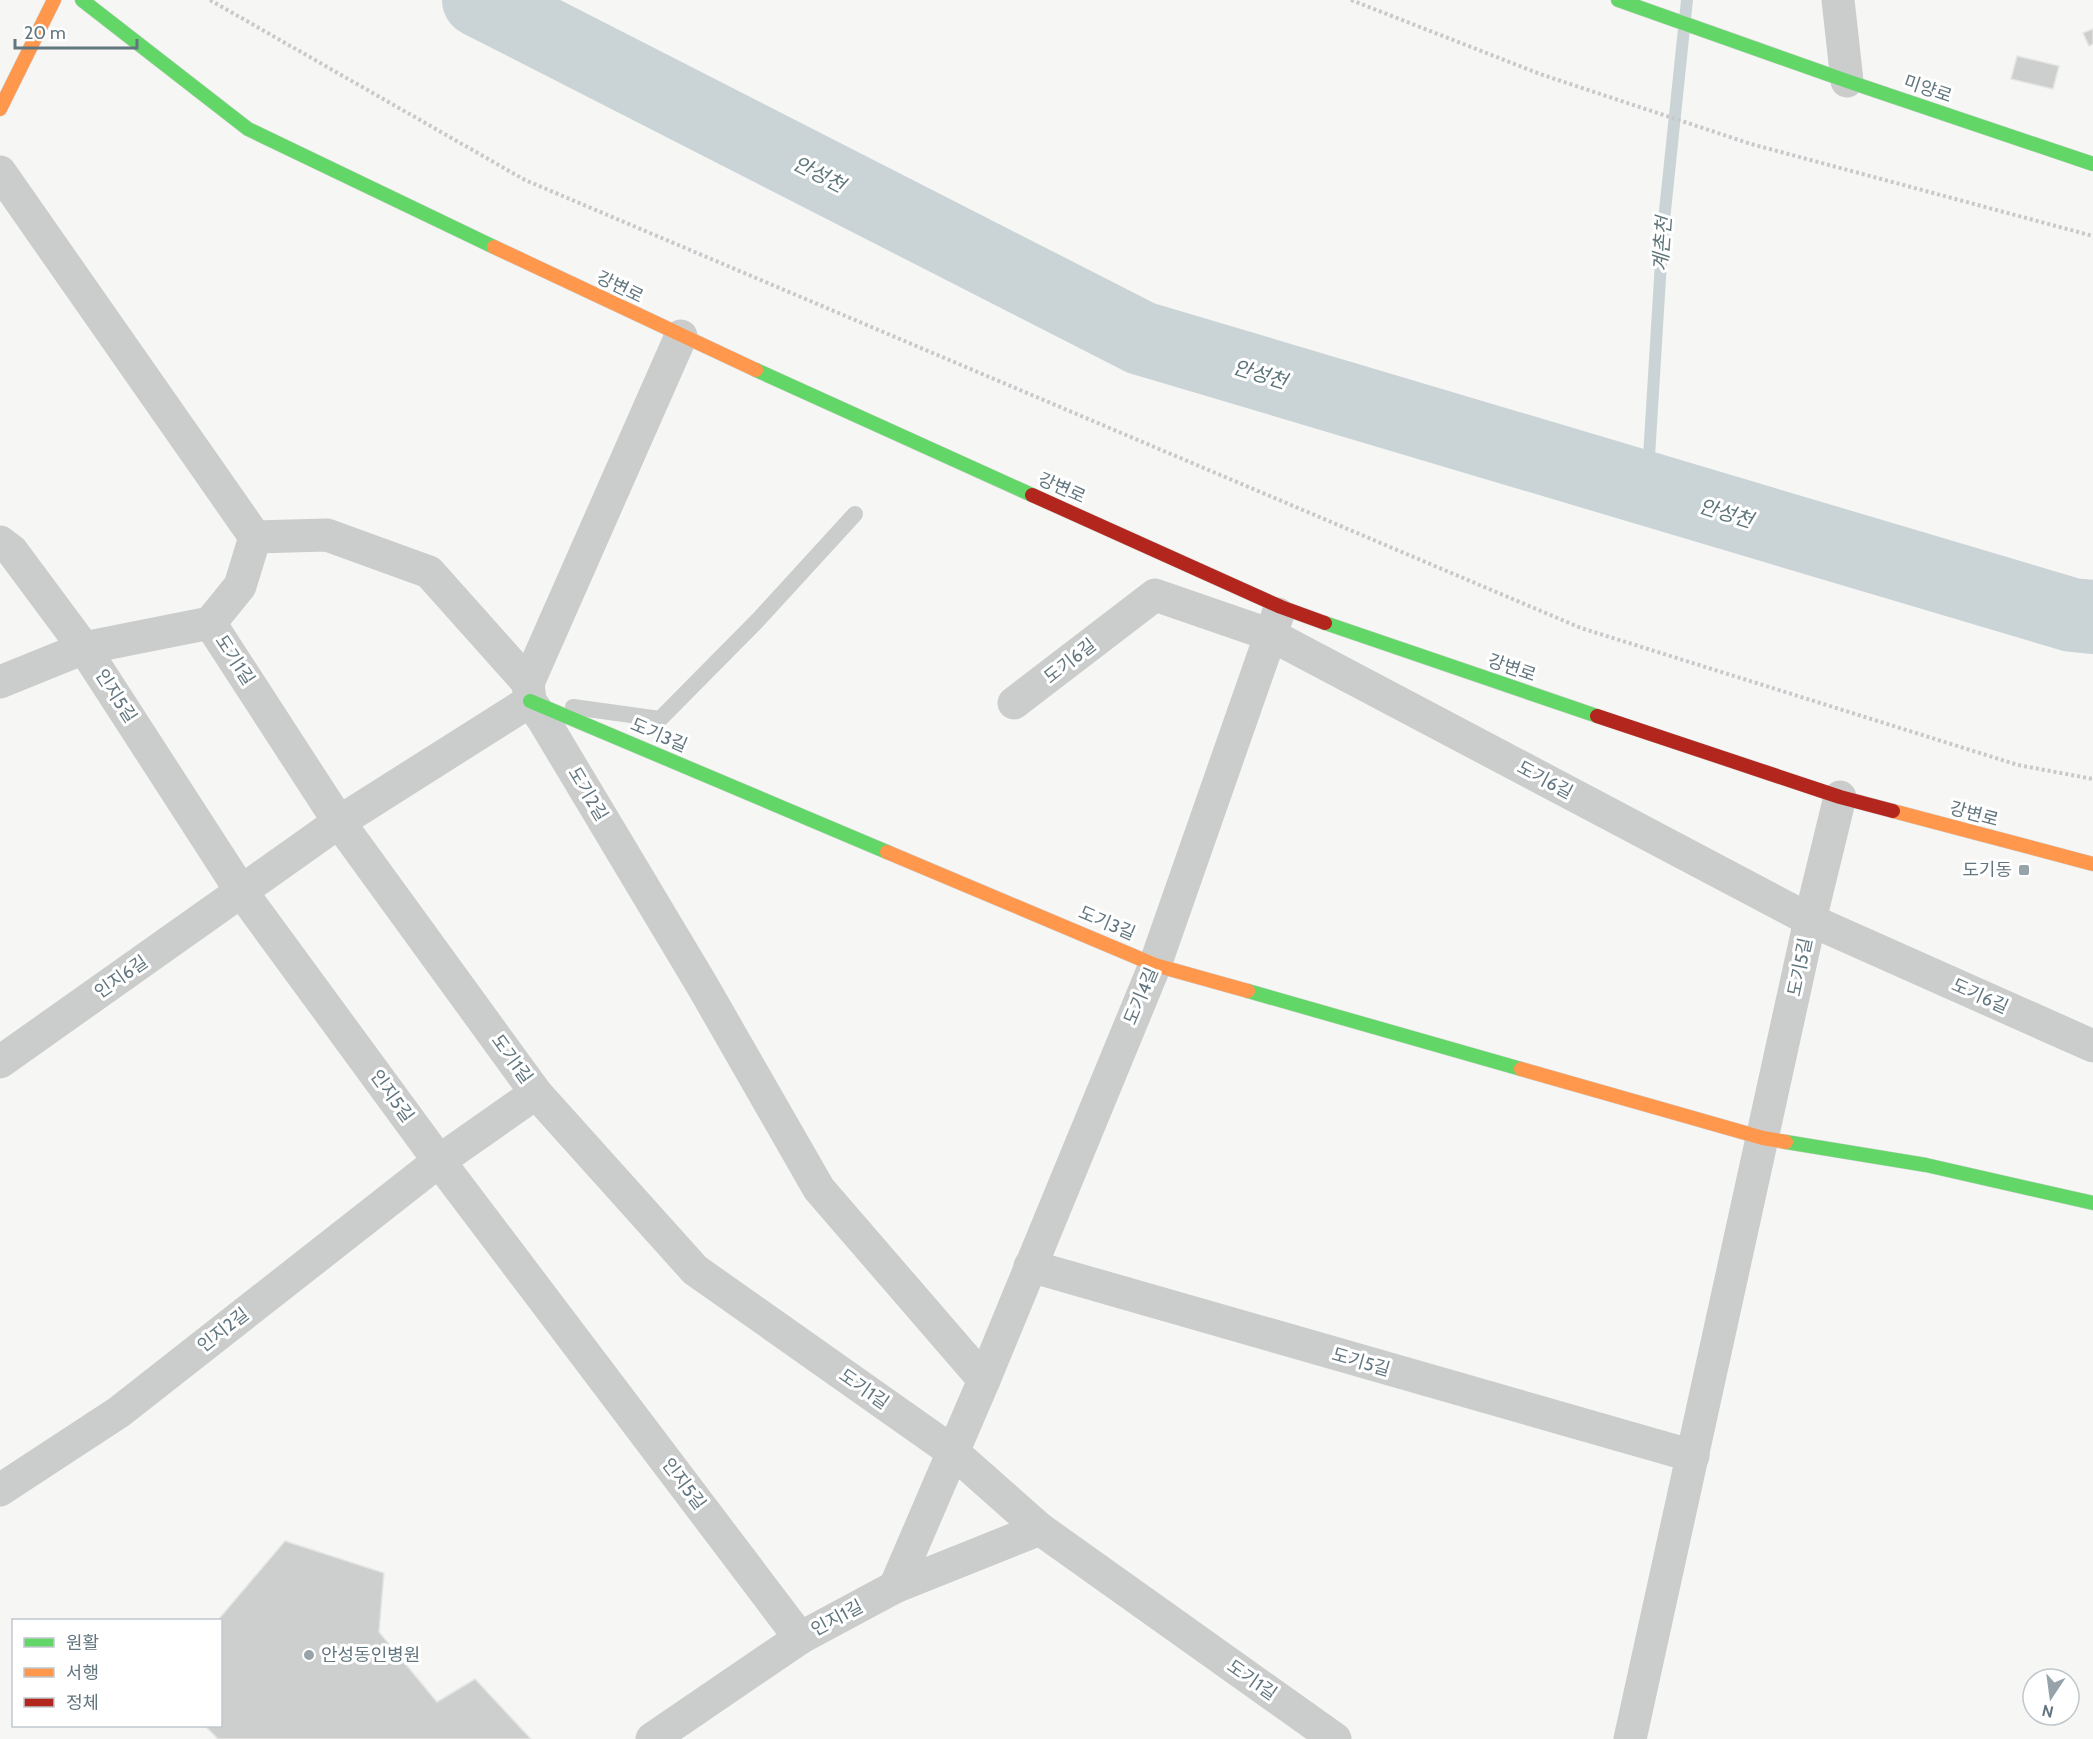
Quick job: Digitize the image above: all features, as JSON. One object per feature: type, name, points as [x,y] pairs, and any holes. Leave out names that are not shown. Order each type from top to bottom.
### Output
[{"type":"street","points":[[0,109],[54,0]]},
{"type":"street","name":"강변로","points":[[82,0],[248,129],[1276,621],[1416,655],[1840,797],[2093,864]]},
{"type":"street","name":"미양로","points":[[1618,0],[1847,81],[2093,164]]},
{"type":"street","points":[[1838,0],[1847,81]]},
{"type":"street","points":[[0,172],[255,537]]},
{"type":"street","points":[[529,692],[681,336]]},
{"type":"street","name":"도기2길","points":[[255,537],[327,535],[429,572],[529,692],[544,722],[702,985],[819,1189],[984,1380]]},
{"type":"street","name":"도기1길","points":[[255,537],[240,586],[210,623],[339,822],[536,1093],[695,1270],[953,1452],[1040,1529],[1335,1739]]},
{"type":"street","name":"인지5길","points":[[0,543],[12,551],[84,648],[241,891],[439,1161],[800,1638]]},
{"type":"street","name":"도기6길","points":[[1014,703],[1155,595],[1276,621],[1810,920],[2093,1047]]},
{"type":"street","name":"도기4길","points":[[895,1587],[984,1380],[1155,965],[1276,621]]},
{"type":"street","points":[[0,682],[84,648],[210,623]]},
{"type":"street","name":"인지6길","points":[[0,1062],[339,822],[529,692]]},
{"type":"street","name":"도기3길","points":[[529,692],[1155,965]]},
{"type":"street","name":"도기5길","points":[[1630,1739],[1810,920],[1840,797]]},
{"type":"street","points":[[1155,965],[1762,1138],[1926,1165],[2093,1203]]},
{"type":"street","name":"인지2길","points":[[0,1490],[119,1412],[439,1161],[536,1093]]},
{"type":"street","name":"도기5길","points":[[1030,1266],[1693,1456]]},
{"type":"street","name":"인지1길","points":[[651,1739],[800,1638],[895,1587],[1040,1529]]},
{"type":"lane","name":"도기3길","points":[[529,692],[660,718],[757,621],[855,514]]},
{"type":"path","points":[[210,0],[525,180],[1581,628],[2018,765],[2093,779]]},
{"type":"path","points":[[1351,0],[1540,74],[1750,144],[2093,236]]},
{"type":"building","points":[[2093,29],[2093,44],[2089,46],[2083,33]]},
{"type":"building","points":[[2017,56],[2059,66],[2053,89],[2011,79]]},
{"type":"building","name":"안성동인병원","points":[[285,1541],[384,1573],[379,1632],[437,1702],[475,1679],[531,1739],[218,1739],[206,1727],[222,1727],[222,1619],[219,1619]]},
{"type":"waterway","name":"안성천","points":[[479,0],[1141,338],[2072,615],[2093,617]]},
{"type":"waterway","name":"계촌천","points":[[1647,489],[1663,230],[1687,0]]},
{"type":"traffic: fast","points":[[82,0],[248,129],[494,247]]},
{"type":"traffic: fast","points":[[1618,0],[1847,81],[2093,164]]},
{"type":"traffic: fast","points":[[756,370],[1032,495]]},
{"type":"traffic: fast","points":[[1325,623],[1597,716]]},
{"type":"traffic: fast","points":[[530,701],[887,852]]},
{"type":"traffic: fast","points":[[1248,991],[1521,1069]]},
{"type":"traffic: fast","points":[[1786,1142],[1926,1165],[2093,1203]]},
{"type":"traffic: slow","points":[[0,109],[54,0]]},
{"type":"traffic: slow","points":[[494,247],[756,370]]},
{"type":"traffic: slow","points":[[1893,811],[2093,864]]},
{"type":"traffic: slow","points":[[887,852],[1155,965],[1248,991]]},
{"type":"traffic: slow","points":[[1521,1069],[1763,1138],[1786,1142]]},
{"type":"traffic: jam","points":[[1032,495],[1281,607],[1325,623]]},
{"type":"traffic: jam","points":[[1597,716],[1840,797],[1893,811]]},
{"type":"place","name":"도기동","points":[[2024,870]]},
{"type":"place","name":"안성동인병원","points":[[309,1655]]}]
